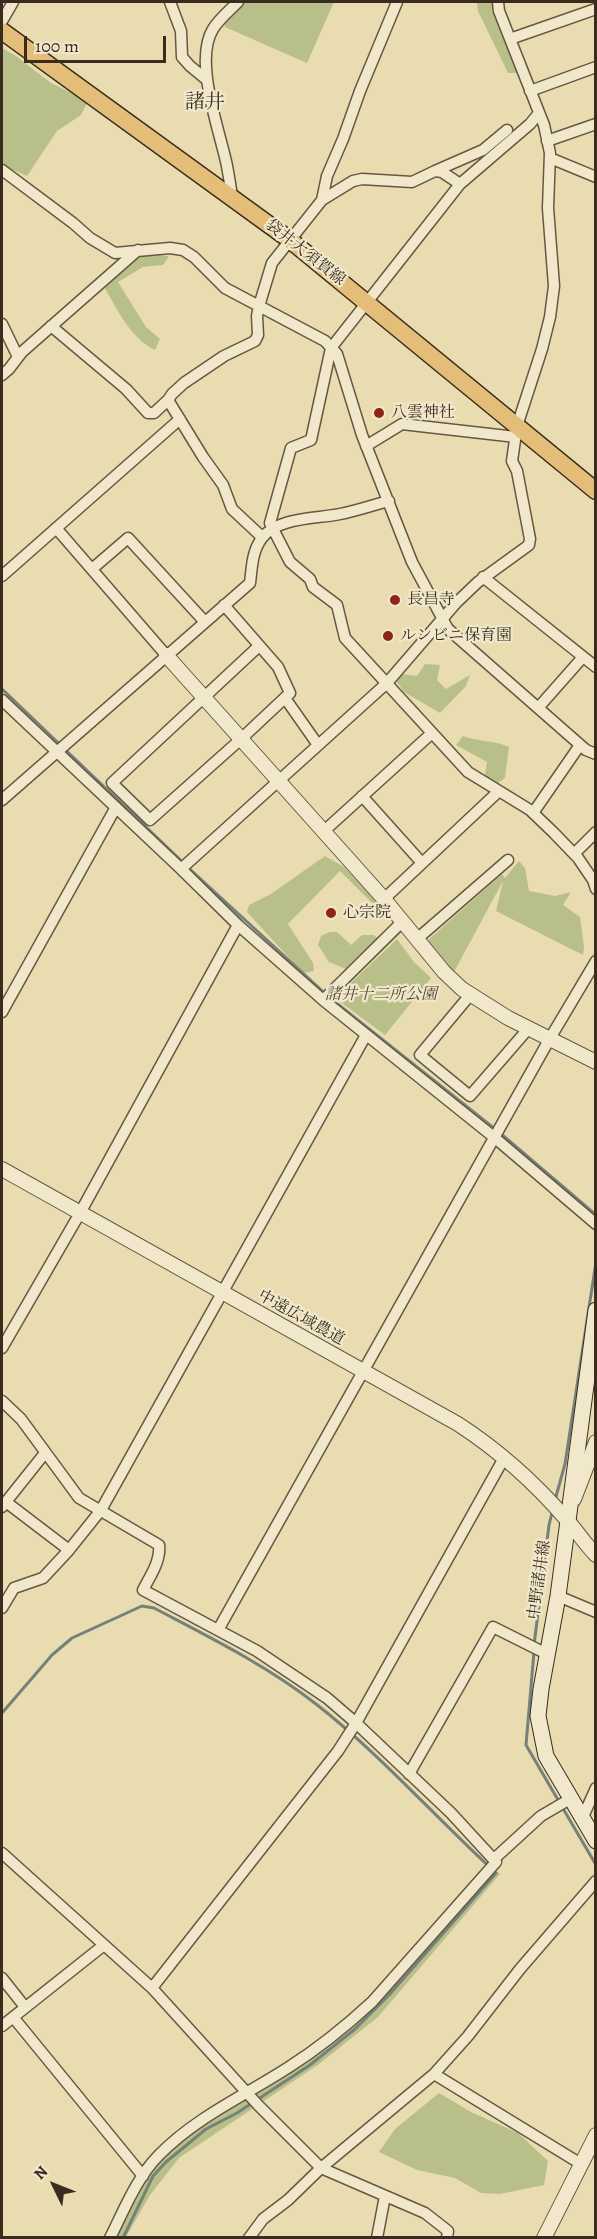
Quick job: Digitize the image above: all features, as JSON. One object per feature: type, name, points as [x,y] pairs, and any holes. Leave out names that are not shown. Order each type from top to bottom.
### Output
[{"type":"main road","name":"袋井大須賀線","points":[[2,31],[290,240],[367,302],[516,432],[596,491]]},
{"type":"main road","name":"中野諸井線","points":[[596,1310],[558,1596],[538,1716],[546,1756],[596,1841]]},
{"type":"street","points":[[2,21],[14,2]]},
{"type":"street","points":[[170,2],[181,30],[182,57],[207,80]]},
{"type":"street","points":[[232,199],[227,166],[207,80],[208,44],[212,30],[238,2]]},
{"type":"street","points":[[322,200],[327,176],[397,2]]},
{"type":"street","points":[[181,868],[387,683],[442,619],[483,577],[529,545],[530,539],[517,471],[512,461],[516,432],[550,317],[554,286],[548,208],[550,158],[539,113],[499,11],[498,2]]},
{"type":"street","points":[[510,39],[596,9]]},
{"type":"street","points":[[530,91],[596,67]]},
{"type":"street","points":[[539,113],[530,124],[460,184],[331,348],[311,440],[291,448],[270,523],[290,562],[310,579],[313,587],[337,605],[345,638],[468,772],[534,813],[574,854],[593,880],[596,889]]},
{"type":"street","points":[[547,141],[596,124]]},
{"type":"street","points":[[51,326],[126,389],[148,413],[154,413],[184,383],[224,356],[255,341],[258,335],[259,306],[272,263],[322,200],[362,178],[412,182],[483,150],[507,130]]},
{"type":"street","points":[[550,158],[596,177]]},
{"type":"street","points":[[435,171],[442,172],[460,184]]},
{"type":"street","points":[[2,172],[90,238],[115,253],[170,248],[183,250],[194,257],[225,288],[325,341],[337,354],[366,446],[412,562],[448,629],[580,745],[596,754]]},
{"type":"street","points":[[2,375],[51,326],[138,250]]},
{"type":"street","points":[[2,324],[18,357]]},
{"type":"street","points":[[168,400],[223,485],[232,509],[262,537]]},
{"type":"street","points":[[2,576],[180,419]]},
{"type":"street","points":[[366,446],[402,424],[516,432]]},
{"type":"street","points":[[2,800],[250,583],[254,551],[262,537],[273,528],[289,522],[341,514],[389,501]]},
{"type":"street","points":[[56,528],[241,740],[384,899],[444,972],[470,995],[528,1029],[596,1062]]},
{"type":"street","points":[[92,570],[128,538],[205,622]]},
{"type":"street","points":[[483,577],[596,667]]},
{"type":"street","points":[[224,605],[278,667],[290,693],[241,740],[150,820],[112,783],[259,646]]},
{"type":"street","points":[[538,708],[583,657]]},
{"type":"street","points":[[285,698],[318,745]]},
{"type":"street","points":[[2,700],[181,868],[238,925],[323,1000],[495,1138],[596,1224]]},
{"type":"street","points":[[323,832],[432,733]]},
{"type":"street","points":[[534,813],[580,745]]},
{"type":"street","points":[[384,899],[499,791]]},
{"type":"street","points":[[362,796],[422,863]]},
{"type":"street","points":[[2,1012],[116,807]]},
{"type":"street","points":[[574,854],[596,831]]},
{"type":"street","points":[[417,939],[508,860]]},
{"type":"street","points":[[323,1000],[403,921]]},
{"type":"street","points":[[2,1348],[80,1213],[238,925]]},
{"type":"street","points":[[218,1630],[549,1040],[596,961]]},
{"type":"street","points":[[470,995],[420,1055],[470,1096],[528,1029]]},
{"type":"street","points":[[2,1608],[14,1588],[43,1578],[101,1510],[366,1035]]},
{"type":"street","name":"中遠広域農道","points":[[2,1169],[458,1424],[504,1458],[567,1519],[596,1555]]},
{"type":"street","points":[[2,1401],[21,1419],[79,1498],[159,1545],[160,1554],[143,1590],[257,1650],[327,1698],[451,1813],[496,1862],[372,2002],[352,2021],[289,2068],[173,2142],[157,2157],[142,2176],[110,2238]]},
{"type":"street","points":[[567,1519],[596,1442]]},
{"type":"street","points":[[45,1453],[4,1504],[69,1550]]},
{"type":"street","points":[[152,1988],[338,1751],[356,1723],[504,1458]]},
{"type":"street","points":[[558,1596],[596,1612]]},
{"type":"street","points":[[409,1774],[493,1627],[547,1654]]},
{"type":"street","points":[[582,1819],[596,1788]]},
{"type":"street","points":[[494,1859],[541,1816],[570,1799]]},
{"type":"street","points":[[2,1853],[152,1988],[258,2105],[321,2168],[425,2213],[448,2231],[447,2238]]},
{"type":"street","points":[[249,2238],[263,2219],[434,2074],[596,1881]]},
{"type":"street","points":[[2,2026],[104,1945]]},
{"type":"street","points":[[2,1978],[25,2007]]},
{"type":"street","points":[[13,2017],[142,2176]]},
{"type":"street","points":[[434,2074],[581,2164]]},
{"type":"street","points":[[543,2238],[596,2135]]},
{"type":"street","points":[[377,2238],[385,2196]]},
{"type":"green space","points":[[241,2],[334,2],[307,63],[225,27],[224,22]]},
{"type":"green space","points":[[477,2],[498,2],[523,73],[508,73],[478,11]]},
{"type":"green space","points":[[2,48],[51,83],[88,101],[81,115],[57,131],[27,176],[7,167],[2,162]]},
{"type":"green space","points":[[148,254],[169,256],[163,265],[143,267],[118,282],[146,327],[160,339],[155,350],[146,345],[132,331],[104,287],[123,266]]},
{"type":"green space","points":[[425,664],[440,665],[437,680],[446,689],[470,675],[466,686],[440,713],[404,692],[397,682],[401,674],[417,676]]},
{"type":"green space","points":[[463,736],[509,747],[505,778],[493,787],[484,781],[487,762],[456,745]]},
{"type":"green space","points":[[325,856],[344,867],[383,907],[379,910],[340,871],[288,924],[313,963],[314,971],[303,973],[247,912],[249,905],[271,894]]},
{"type":"green space","points":[[519,861],[525,868],[529,891],[555,896],[571,892],[563,905],[580,917],[583,955],[496,911],[503,881],[454,972],[427,941],[502,874],[505,878]]},
{"type":"green space","points":[[337,932],[351,945],[362,935],[374,935],[382,942],[346,969],[329,962],[318,945],[321,936]]},
{"type":"green space","name":"諸井十二所公園","points":[[397,939],[414,962],[431,978],[385,1035],[335,998]]},
{"type":"green space","points":[[492,1867],[500,1874],[378,2017],[319,2064],[179,2158],[150,2195],[126,2237],[111,2238],[157,2157],[352,2021]]},
{"type":"green space","points":[[439,2093],[471,2112],[518,2133],[548,2161],[544,2185],[500,2194],[481,2193],[455,2178],[417,2170],[379,2152],[395,2129]]},
{"type":"waterway","points":[[2,689],[194,873],[330,998],[495,1129]]},
{"type":"waterway","points":[[500,1133],[596,1215]]},
{"type":"waterway","points":[[555,1500],[565,1464],[596,1262]]},
{"type":"waterway","points":[[534,1645],[553,1509]]},
{"type":"waterway","points":[[2,1713],[52,1655],[72,1638],[142,1606],[154,1608],[257,1664],[316,1704],[385,1765],[496,1873],[389,1995],[355,2029],[310,2065],[237,2113],[206,2129],[166,2162],[153,2176],[123,2238]]},
{"type":"waterway","points":[[534,1652],[526,1745],[596,1865]]},
{"type":"place","name":"八雲神社","points":[[379,413]]},
{"type":"place","name":"長昌寺","points":[[395,600]]},
{"type":"place","name":"ルンビニ保育園","points":[[388,636]]},
{"type":"place","name":"心宗院","points":[[331,913]]},
{"type":"district","name":"諸井","points":[[205,103]]}]
